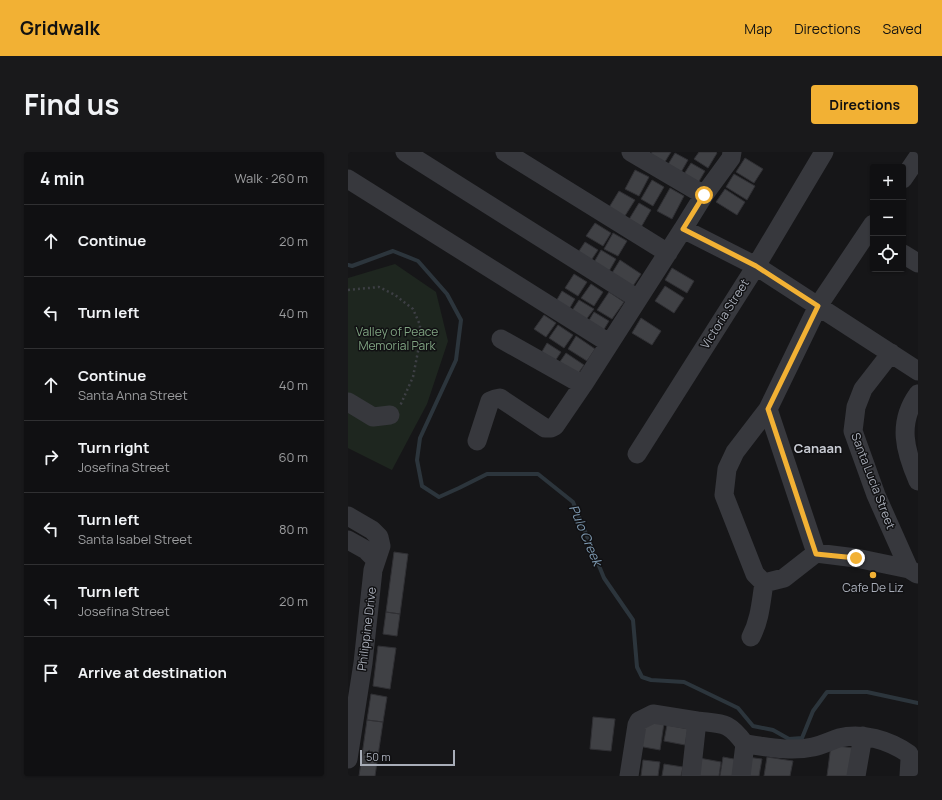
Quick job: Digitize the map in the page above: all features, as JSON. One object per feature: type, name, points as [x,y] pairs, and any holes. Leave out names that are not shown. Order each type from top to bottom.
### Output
[{"type":"street","points":[[406,152],[638,299]]},
{"type":"street","points":[[505,152],[668,253]]},
{"type":"street","points":[[631,152],[704,195]]},
{"type":"street","points":[[477,441],[490,401],[500,398],[545,428],[555,426],[704,195],[731,158],[732,152]]},
{"type":"street","name":"Victoria Street","points":[[637,454],[756,266],[824,152]]},
{"type":"street","points":[[906,175],[918,157]]},
{"type":"street","points":[[348,180],[609,343]]},
{"type":"street","points":[[683,229],[756,266],[918,371]]},
{"type":"street","points":[[764,583],[755,574],[724,495],[727,469],[735,452],[768,409],[818,306],[870,232]]},
{"type":"street","points":[[906,256],[918,263]]},
{"type":"street","points":[[501,339],[582,385]]},
{"type":"street","name":"Santa Lucia Street","points":[[891,353],[863,389],[856,407],[853,431],[876,495],[914,571]]},
{"type":"street","points":[[918,394],[911,404],[905,422],[905,442],[918,481]]},
{"type":"street","points":[[348,402],[372,417],[390,415]]},
{"type":"street","points":[[768,409],[816,554]]},
{"type":"street","name":"Philippine Drive","points":[[348,516],[372,530],[379,537],[381,546],[373,570],[356,662],[348,759]]},
{"type":"street","points":[[348,540],[366,550],[376,560]]},
{"type":"street","points":[[764,583],[784,578],[816,554],[856,558],[914,571]]},
{"type":"street","points":[[751,637],[760,614],[764,583]]},
{"type":"street","points":[[629,776],[636,730],[639,721],[653,714],[726,724],[736,732],[745,744],[741,776]]},
{"type":"street","points":[[691,776],[697,721]]},
{"type":"street","points":[[745,744],[777,748],[802,748],[813,747],[849,736],[862,736],[881,740],[909,754],[910,759],[908,776]]},
{"type":"street","points":[[856,776],[862,736]]},
{"type":"path","points":[[348,290],[379,287],[395,295],[413,309],[420,325],[420,341],[412,378],[401,404],[390,415]]},
{"type":"green space","name":"Valley of Peace Memorial Park","points":[[395,264],[436,292],[448,341],[427,404],[392,470],[348,448],[348,278]]},
{"type":"building","points":[[652,152],[671,152],[663,165],[649,157]]},
{"type":"building","points":[[699,152],[717,153],[708,168],[694,159]]},
{"type":"building","points":[[675,153],[688,160],[680,174],[667,166]]},
{"type":"building","points":[[745,158],[763,169],[754,183],[736,172]]},
{"type":"building","points":[[691,163],[705,171],[698,183],[684,174]]},
{"type":"building","points":[[635,170],[649,177],[639,196],[625,189]]},
{"type":"building","points":[[734,174],[755,186],[747,200],[726,187]]},
{"type":"building","points":[[652,180],[664,187],[653,206],[641,199]]},
{"type":"building","points":[[670,188],[684,196],[672,219],[657,211]]},
{"type":"building","points":[[725,189],[745,202],[737,215],[716,202]]},
{"type":"building","points":[[619,191],[635,200],[623,219],[608,209]]},
{"type":"building","points":[[639,203],[651,210],[640,229],[628,221]]},
{"type":"building","points":[[595,223],[611,233],[603,246],[586,236]]},
{"type":"building","points":[[613,233],[627,241],[618,256],[604,249]]},
{"type":"building","points":[[585,242],[598,250],[590,262],[577,254]]},
{"type":"building","points":[[601,250],[616,259],[608,273],[593,264]]},
{"type":"building","points":[[620,260],[641,274],[633,286],[612,273]]},
{"type":"building","points":[[672,268],[694,281],[687,293],[665,280]]},
{"type":"building","points":[[574,274],[587,282],[578,296],[565,288]]},
{"type":"building","points":[[591,284],[603,292],[594,306],[581,298]]},
{"type":"building","points":[[665,286],[684,298],[674,313],[655,301]]},
{"type":"building","points":[[562,291],[575,299],[568,311],[555,303]]},
{"type":"building","points":[[609,292],[624,302],[612,319],[597,310]]},
{"type":"building","points":[[579,300],[594,309],[585,321],[571,312]]},
{"type":"building","points":[[594,312],[609,321],[603,331],[588,322]]},
{"type":"building","points":[[544,315],[556,323],[546,337],[534,329]]},
{"type":"building","points":[[641,318],[661,331],[652,345],[632,333]]},
{"type":"building","points":[[558,325],[573,335],[564,348],[549,338]]},
{"type":"building","points":[[576,336],[595,349],[587,361],[568,349]]},
{"type":"building","points":[[547,343],[561,352],[553,364],[540,355]]},
{"type":"building","points":[[566,353],[584,365],[575,378],[557,366]]},
{"type":"building","points":[[394,552],[408,554],[400,614],[386,612]]},
{"type":"building","points":[[386,612],[400,614],[397,636],[383,634]]},
{"type":"building","points":[[378,646],[396,648],[390,689],[373,686]]},
{"type":"building","points":[[371,694],[387,697],[383,722],[367,720]]},
{"type":"building","points":[[593,717],[615,719],[611,751],[590,749]]},
{"type":"building","points":[[367,720],[383,722],[375,776],[359,776]]},
{"type":"building","points":[[642,720],[664,723],[660,750],[638,746]]},
{"type":"building","points":[[667,725],[688,729],[685,745],[664,741]]},
{"type":"building","points":[[831,745],[853,748],[849,776],[827,776]]},
{"type":"building","points":[[723,757],[739,760],[736,776],[720,776]]},
{"type":"building","points":[[747,757],[762,759],[759,776],[744,776]]},
{"type":"building","points":[[767,757],[793,761],[790,776],[764,776]]},
{"type":"building","points":[[699,758],[721,762],[719,776],[696,776]]},
{"type":"building","points":[[643,760],[660,762],[658,776],[641,776]]},
{"type":"building","points":[[664,764],[683,767],[681,776],[662,776]]},
{"type":"waterway","name":"Pulo Creek","points":[[348,265],[352,266],[393,251],[418,261],[447,294],[461,320],[456,360],[420,438],[417,460],[422,486],[439,497],[487,474],[538,474],[573,502],[604,578],[633,620],[637,667],[642,677],[651,680],[684,682],[738,708],[753,726],[773,730],[789,739],[802,738],[813,711],[827,692],[867,692],[918,703]]},
{"type":"place","name":"Cafe De Liz","points":[[873,575]]},
{"type":"district","name":"Canaan","points":[[818,448]]},
{"type":"route","points":[[704,195],[683,229],[756,266],[818,306],[768,409],[816,554],[856,558]]}]
